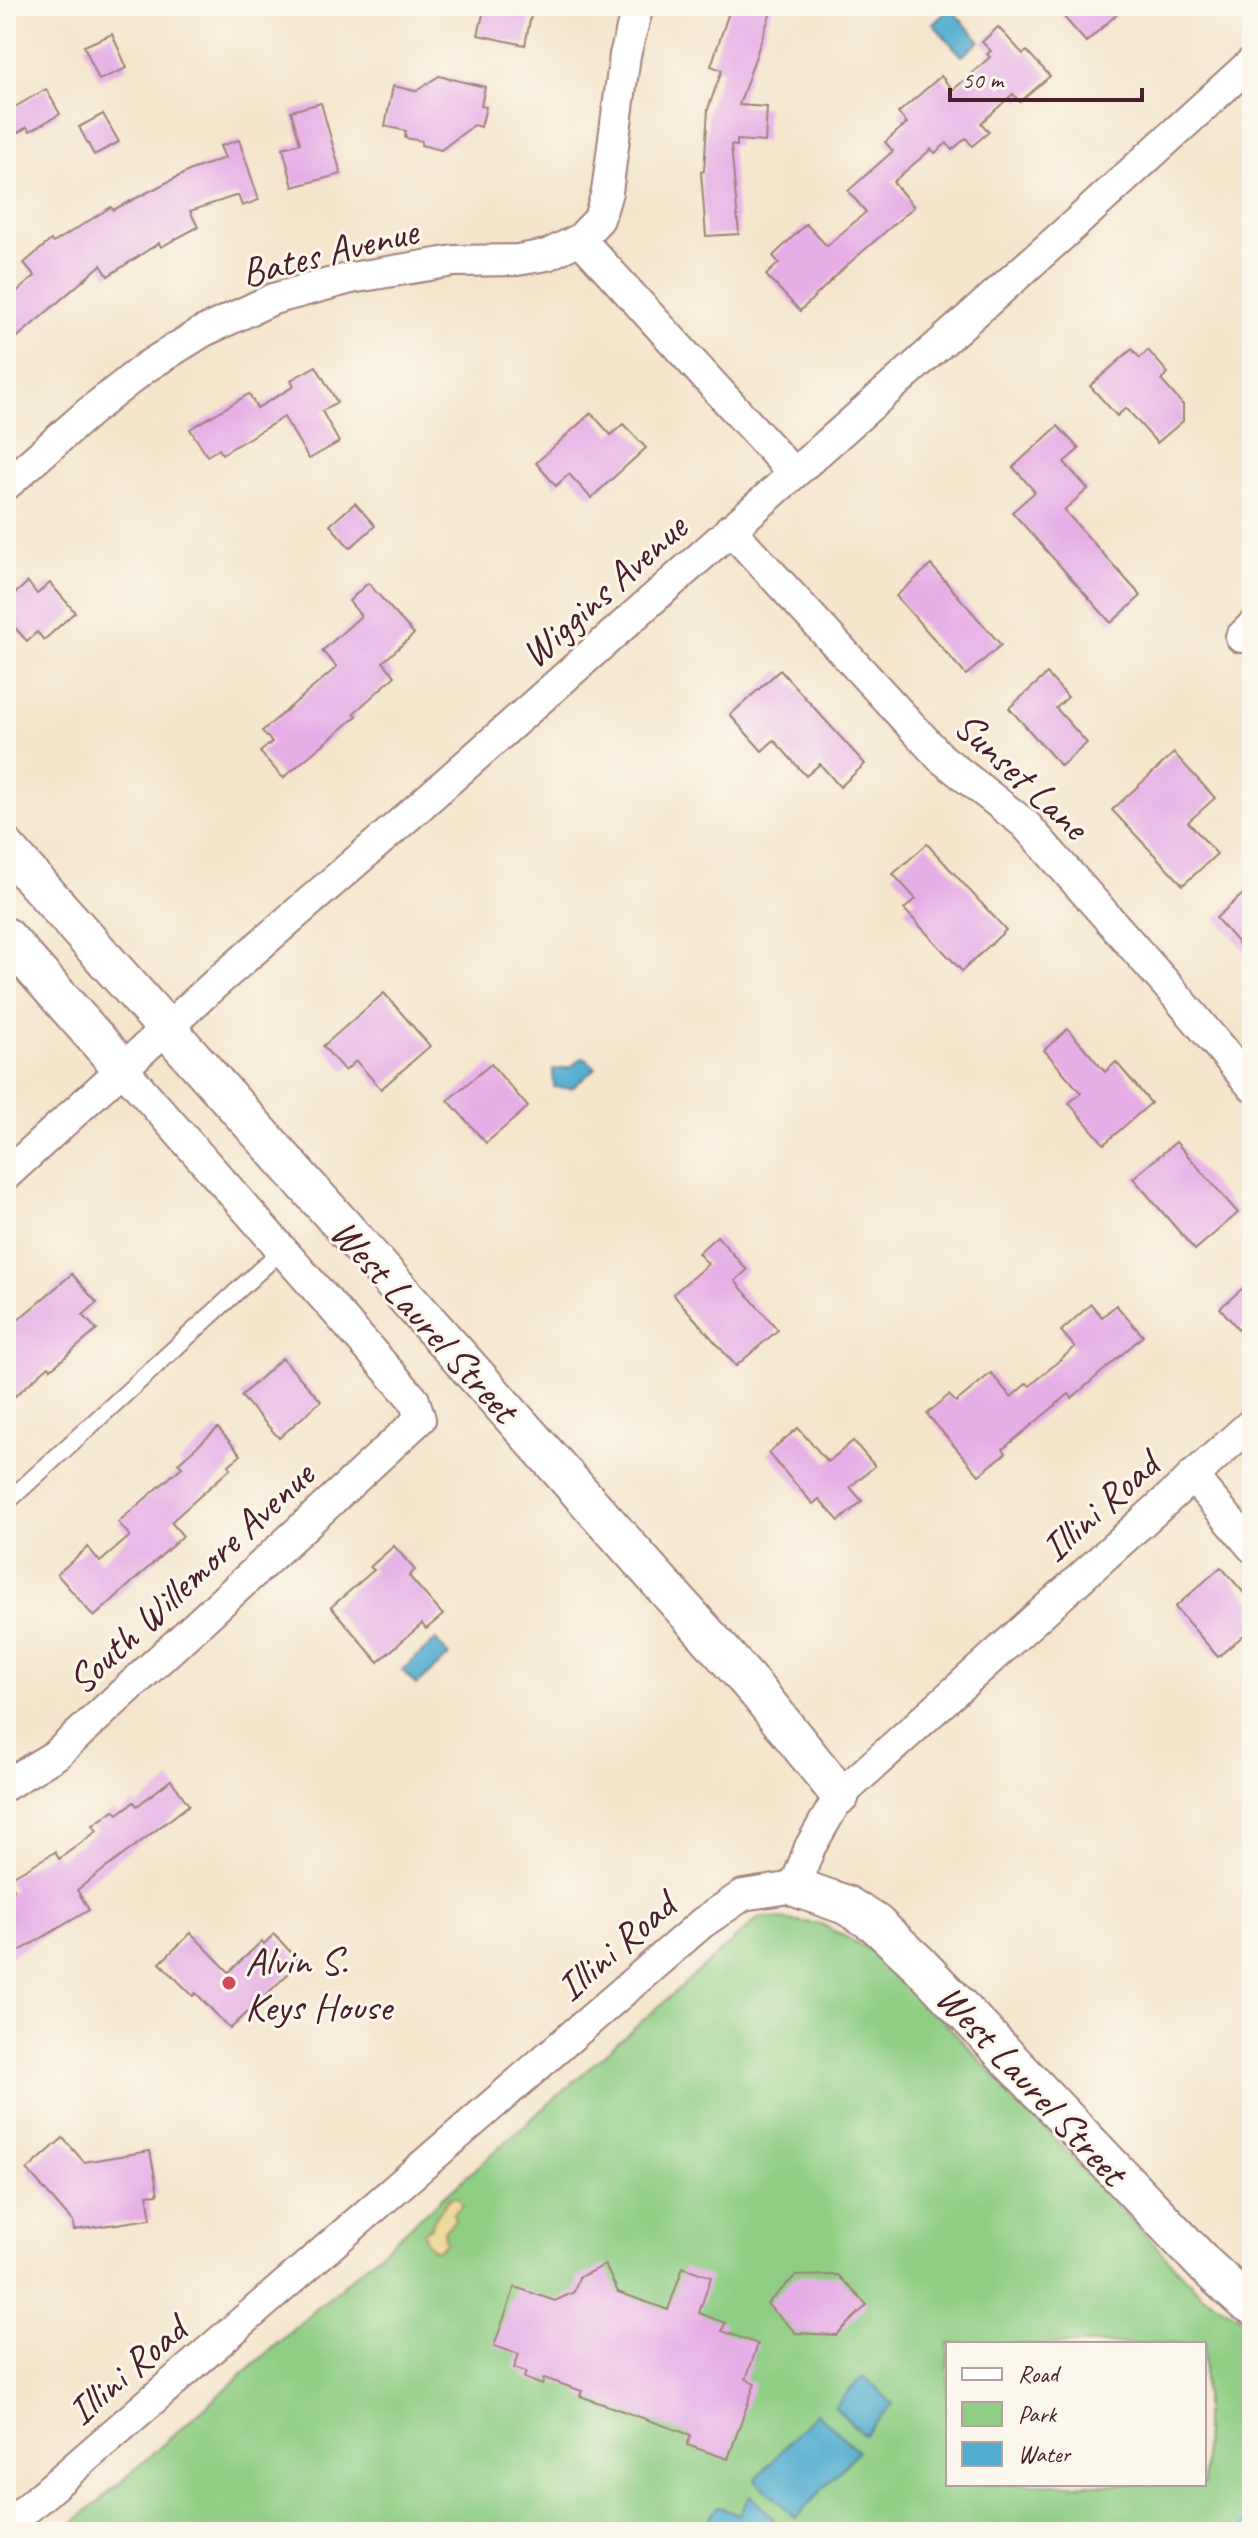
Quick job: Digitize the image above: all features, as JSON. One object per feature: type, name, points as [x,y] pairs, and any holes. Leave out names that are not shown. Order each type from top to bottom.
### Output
[{"type":"street","points":[[638,6],[625,55],[607,192],[599,219],[580,239],[793,473]]},
{"type":"street","name":"Wiggins Avenue","points":[[6,1175],[1076,223],[1252,62]]},
{"type":"street","name":"Bates Avenue","points":[[6,485],[146,367],[202,332],[273,299],[351,278],[454,261],[517,260],[547,255],[580,239]]},
{"type":"street","name":"Sunset Lane","points":[[730,529],[941,758],[1025,824],[1252,1086]]},
{"type":"street","name":"West Laurel Street","points":[[6,848],[756,1690],[840,1795]]},
{"type":"street","name":"West Laurel Street","points":[[6,937],[414,1400],[420,1419]]},
{"type":"street","name":"South Willemore Avenue","points":[[6,1785],[57,1754],[420,1419]]},
{"type":"street","name":"Illini Road","points":[[6,2527],[702,1923],[743,1895],[795,1887],[810,1847],[840,1795],[1252,1423]]},
{"type":"street","points":[[1192,1476],[1252,1547]]},
{"type":"street","name":"West Laurel Street","points":[[795,1887],[855,1911],[875,1923],[918,1963],[1206,2266],[1252,2305]]},
{"type":"lane","points":[[6,1503],[282,1250]]},
{"type":"green space","points":[[760,1917],[821,1924],[883,1957],[1200,2293],[1252,2324],[1252,2532],[64,2532]]},
{"type":"sand","points":[[452,2197],[459,2198],[463,2206],[453,2213],[455,2220],[444,2231],[446,2243],[436,2251],[426,2240],[424,2231],[431,2227]]},
{"type":"water","points":[[950,8],[980,41],[962,56],[933,24]]},
{"type":"water","points":[[583,1057],[596,1068],[572,1088],[554,1087],[553,1070],[571,1067]]},
{"type":"water","points":[[436,1640],[449,1656],[416,1685],[402,1670]]},
{"type":"water","points":[[863,2376],[893,2404],[864,2435],[834,2407]]},
{"type":"water","points":[[816,2413],[858,2451],[796,2518],[755,2480]]},
{"type":"water","points":[[750,2495],[781,2527],[776,2532],[713,2531],[709,2518],[718,2506],[739,2514]]},
{"type":"building","points":[[485,6],[533,6],[525,45],[478,35]]},
{"type":"building","points":[[731,6],[773,6],[739,105],[767,107],[765,142],[737,140],[737,146],[731,145],[739,234],[706,236],[701,172],[704,171],[708,109],[722,70],[711,66]]},
{"type":"building","points":[[1054,6],[1126,6],[1086,42]]},
{"type":"building","points":[[998,27],[1023,54],[1027,51],[1050,76],[1020,102],[1013,94],[981,123],[989,132],[972,146],[966,138],[952,150],[947,143],[935,153],[931,149],[893,182],[914,207],[800,311],[766,275],[779,263],[773,256],[806,224],[827,246],[866,212],[848,191],[893,151],[885,142],[907,123],[898,113],[941,76],[953,90],[990,57],[987,54],[991,51],[982,42]]},
{"type":"building","points":[[112,34],[127,68],[99,80],[84,46]]},
{"type":"building","points":[[439,76],[485,87],[481,106],[486,107],[481,127],[474,125],[441,150],[421,145],[422,141],[405,138],[406,131],[385,126],[393,86],[416,91]]},
{"type":"building","points":[[46,89],[60,114],[30,131],[27,127],[6,140],[6,112]]},
{"type":"building","points":[[321,103],[341,174],[293,187],[283,148],[300,143],[291,111]]},
{"type":"building","points":[[103,114],[119,142],[94,155],[79,127]]},
{"type":"building","points":[[239,140],[259,200],[242,206],[238,195],[190,211],[198,227],[161,247],[159,243],[108,276],[101,265],[6,347],[6,301],[35,276],[24,263],[51,240],[53,243],[111,207],[113,210],[191,170],[225,158],[220,146]]},
{"type":"building","points":[[1132,349],[1140,358],[1148,350],[1168,373],[1161,380],[1183,405],[1183,421],[1157,443],[1126,408],[1117,416],[1090,386]]},
{"type":"building","points":[[316,366],[337,402],[322,411],[339,442],[309,459],[284,417],[222,454],[219,449],[207,456],[190,429],[249,394],[257,408],[294,386],[291,380]]},
{"type":"building","points":[[591,413],[611,435],[623,424],[646,448],[591,498],[569,474],[556,486],[536,463]]},
{"type":"building","points":[[1058,426],[1079,449],[1064,462],[1088,489],[1064,510],[1141,596],[1111,623],[1012,512],[1035,492],[1013,467]]},
{"type":"building","points":[[355,503],[375,526],[350,548],[330,525]]},
{"type":"building","points":[[931,565],[1001,645],[966,675],[896,596]]},
{"type":"building","points":[[28,582],[37,594],[50,583],[75,612],[44,640],[37,632],[27,641],[6,618],[14,607],[8,600]]},
{"type":"building","points":[[368,583],[414,634],[383,662],[395,676],[354,713],[357,716],[283,778],[260,752],[272,742],[262,731],[337,667],[322,651],[361,616],[349,601]]},
{"type":"building","points":[[780,670],[865,764],[840,787],[820,764],[806,776],[774,740],[762,751],[730,715]]},
{"type":"building","points":[[1047,674],[1068,697],[1056,708],[1087,743],[1061,766],[1009,708]]},
{"type":"building","points":[[1174,753],[1215,798],[1188,822],[1217,854],[1183,885],[1112,810]]},
{"type":"building","points":[[927,844],[1006,930],[962,971],[904,909],[916,899],[893,874]]},
{"type":"building","points":[[1252,886],[1252,959],[1216,918]]},
{"type":"building","points":[[384,993],[430,1046],[381,1089],[356,1061],[345,1071],[323,1046]]},
{"type":"building","points":[[1068,1029],[1105,1072],[1116,1062],[1151,1103],[1104,1144],[1069,1103],[1081,1093],[1044,1050]]},
{"type":"building","points":[[491,1064],[528,1107],[486,1143],[448,1100]]},
{"type":"building","points":[[1176,1142],[1238,1213],[1195,1250],[1133,1178]]},
{"type":"building","points":[[717,1236],[747,1270],[735,1281],[778,1330],[736,1366],[673,1294],[708,1264],[698,1253]]},
{"type":"building","points":[[72,1274],[97,1303],[83,1315],[97,1330],[6,1404],[6,1330]]},
{"type":"building","points":[[1252,1280],[1252,1319],[1239,1330],[1220,1308]]},
{"type":"building","points":[[1091,1304],[1102,1317],[1116,1305],[1143,1336],[1072,1398],[1069,1394],[1003,1449],[1006,1453],[979,1475],[927,1414],[949,1395],[956,1402],[991,1373],[1011,1397],[1027,1383],[1030,1386],[1075,1347],[1061,1331]]},
{"type":"building","points":[[282,1358],[321,1401],[279,1438],[241,1396]]},
{"type":"building","points":[[218,1428],[241,1455],[229,1465],[231,1468],[171,1522],[183,1536],[94,1617],[57,1574],[88,1547],[100,1562],[130,1536],[118,1522],[182,1467],[178,1463]]},
{"type":"building","points":[[798,1428],[828,1462],[853,1441],[875,1466],[850,1487],[862,1501],[839,1521],[819,1499],[813,1504],[768,1453]]},
{"type":"building","points":[[394,1546],[415,1570],[409,1576],[443,1615],[426,1629],[422,1624],[378,1662],[331,1607],[374,1570],[370,1567]]},
{"type":"building","points":[[1221,1567],[1252,1602],[1252,1628],[1218,1657],[1175,1607]]},
{"type":"building","points":[[171,1780],[189,1805],[77,1890],[89,1910],[6,1959],[6,1894],[14,1889],[8,1879],[55,1852],[59,1859],[97,1831],[93,1825],[114,1810],[118,1814],[134,1802],[137,1806]]},
{"type":"building","name":"Alvin S. Keys House","points":[[191,1933],[229,1972],[274,1934],[297,1959],[287,1969],[290,1972],[230,2029],[196,1993],[193,1996],[160,1963]]},
{"type":"building","points":[[63,2138],[84,2162],[150,2151],[158,2194],[147,2195],[151,2219],[74,2230],[73,2222],[27,2170]]},
{"type":"building","points":[[605,2265],[618,2292],[668,2310],[683,2267],[711,2277],[699,2313],[725,2323],[722,2331],[758,2344],[746,2379],[755,2383],[728,2459],[687,2445],[691,2435],[580,2396],[582,2391],[544,2378],[542,2385],[524,2378],[526,2372],[514,2368],[519,2354],[494,2346],[515,2287],[555,2301],[574,2292],[579,2277]]},
{"type":"building","points":[[838,2275],[867,2305],[836,2335],[796,2333],[767,2304],[795,2276]]},
{"type":"waterway","points":[[1241,2532],[1252,2517]]},
{"type":"place","name":"Alvin S. Keys House","points":[[229,1983]]}]
